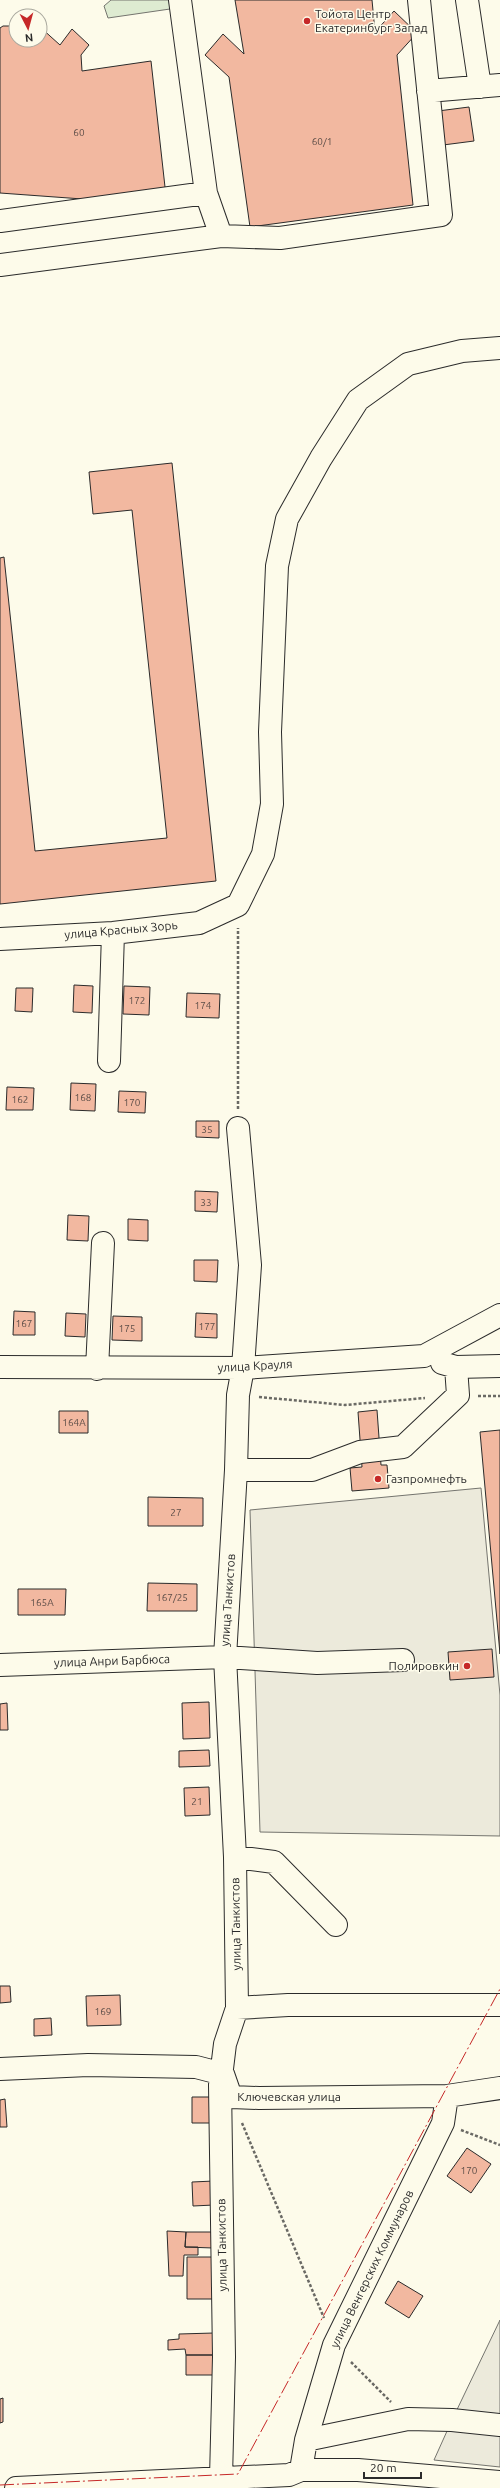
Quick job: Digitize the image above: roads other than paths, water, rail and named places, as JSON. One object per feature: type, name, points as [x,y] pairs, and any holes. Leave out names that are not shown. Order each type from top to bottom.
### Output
[{"type":"street","points":[[180,0],[206,194],[221,236]]},
{"type":"street","points":[[0,265],[221,236],[280,238],[441,215],[419,0]]},
{"type":"street","points":[[428,91],[490,86],[467,0]]},
{"type":"street","points":[[0,221],[206,194]]},
{"type":"street","name":"улица Красных Зорь","points":[[0,939],[113,933],[198,922],[238,905],[263,854],[272,804],[270,732],[277,566],[287,519],[321,458],[358,400],[408,364],[462,351],[500,348]]},
{"type":"street","points":[[109,1061],[113,933]]},
{"type":"street","name":"улица Танкистов","points":[[221,2478],[224,2357],[220,2085],[223,2074],[225,2044],[237,2008],[235,1857],[224,1657],[236,1470],[238,1395],[243,1368],[250,1265],[238,1128]]},
{"type":"street","points":[[97,1368],[103,1243]]},
{"type":"street","name":"улица Крауля","points":[[0,1367],[243,1368],[424,1356],[500,1315]]},
{"type":"street","points":[[424,1356],[456,1367],[500,1366]]},
{"type":"street","points":[[236,1470],[312,1470],[360,1452],[403,1446],[458,1395],[456,1367]]},
{"type":"street","name":"улица Анри Барбюса","points":[[0,1665],[224,1657],[317,1662],[403,1660]]},
{"type":"street","points":[[235,1857],[274,1862],[336,1925]]},
{"type":"street","points":[[237,2008],[295,2005],[500,2005]]},
{"type":"street","points":[[0,2069],[88,2065],[196,2066],[223,2074]]},
{"type":"street","name":"Ключевская улица","points":[[223,2074],[231,2097],[447,2096],[500,2088]]},
{"type":"street","name":"улица Венгерских Коммунаров","points":[[296,2478],[334,2345],[443,2122],[447,2096]]},
{"type":"street","points":[[306,2440],[408,2419],[452,2420],[500,2425]]},
{"type":"street","points":[[16,2488],[221,2478],[296,2478],[358,2470],[500,2482]]},
{"type":"place","name":"Тойота Центр Екатеринбург Запад","points":[[307,21]]},
{"type":"place","name":"Газпромнефть","points":[[378,1479]]},
{"type":"place","name":"Полировкин","points":[[467,1666]]}]
